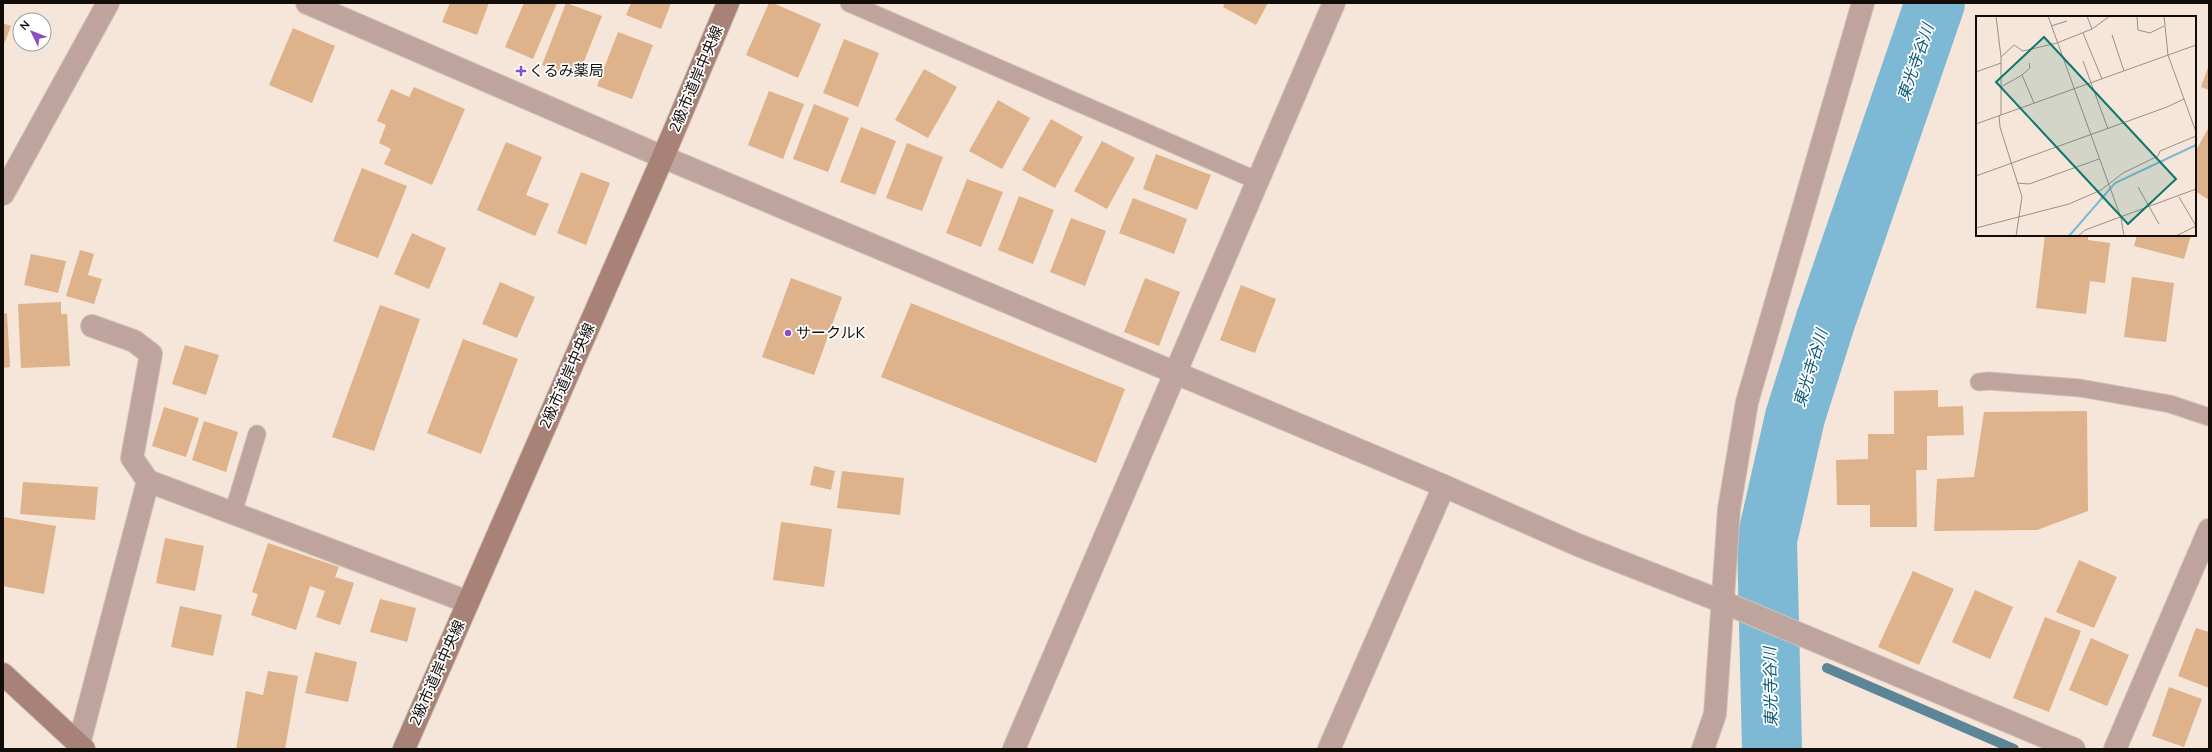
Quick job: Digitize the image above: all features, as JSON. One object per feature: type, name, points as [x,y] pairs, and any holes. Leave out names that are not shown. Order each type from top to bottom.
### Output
[{"type":"street","points":[[3,194],[108,3]]},
{"type":"street","points":[[306,3],[663,157],[1444,486],[1578,546],[1730,605],[1795,634],[2074,749]]},
{"type":"street","name":"2級市道岸中央線","points":[[404,749],[663,157],[728,3]]},
{"type":"street","points":[[1014,749],[1334,3]]},
{"type":"street","points":[[1703,749],[1715,714],[1730,605],[1729,509],[1747,402],[1863,3]]},
{"type":"street","points":[[92,326],[134,341],[151,354],[132,458],[148,481],[468,602]]},
{"type":"street","points":[[3,674],[82,747],[148,481]]},
{"type":"street","points":[[1329,749],[1444,486]]},
{"type":"street","points":[[2115,749],[2209,530]]},
{"type":"lane","points":[[849,3],[1258,181]]},
{"type":"lane","points":[[1979,382],[1989,381],[2080,388],[2170,404],[2209,417]]},
{"type":"lane","points":[[233,513],[257,434]]},
{"type":"building","points":[[450,3],[489,3],[477,35],[442,22]]},
{"type":"building","points":[[524,3],[557,3],[533,59],[505,47]]},
{"type":"building","points":[[566,3],[602,16],[577,79],[542,65]]},
{"type":"building","points":[[631,3],[671,3],[661,29],[626,15]]},
{"type":"building","points":[[769,3],[773,3],[821,24],[798,78],[746,55]]},
{"type":"building","points":[[1225,3],[1268,3],[1256,25],[1223,7]]},
{"type":"building","points":[[3,23],[11,26],[3,47]]},
{"type":"building","points":[[293,28],[335,46],[312,103],[269,85]]},
{"type":"building","points":[[618,32],[653,45],[632,99],[597,86]]},
{"type":"building","points":[[844,39],[879,53],[858,107],[823,93]]},
{"type":"building","points":[[2209,65],[2209,90],[2201,87]]},
{"type":"building","points":[[924,69],[957,87],[928,138],[895,120]]},
{"type":"building","points":[[414,87],[465,109],[432,185],[384,164],[391,149],[379,143],[386,125],[377,121],[391,89],[409,97]]},
{"type":"building","points":[[769,91],[804,104],[783,159],[748,145]]},
{"type":"building","points":[[998,100],[1030,118],[1002,169],[969,151]]},
{"type":"building","points":[[814,104],[849,118],[828,172],[793,159]]},
{"type":"building","points":[[1051,119],[1083,137],[1055,188],[1022,170]]},
{"type":"building","points":[[861,127],[896,141],[875,195],[840,182]]},
{"type":"building","points":[[2209,127],[2209,200],[2196,192],[2196,150]]},
{"type":"building","points":[[1102,141],[1135,158],[1107,209],[1074,191]]},
{"type":"building","points":[[506,142],[542,157],[526,195],[549,204],[535,236],[477,210]]},
{"type":"building","points":[[907,143],[943,157],[922,211],[886,198]]},
{"type":"building","points":[[1156,154],[1211,175],[1197,210],[1143,189]]},
{"type":"building","points":[[362,168],[407,186],[378,258],[333,241]]},
{"type":"building","points":[[581,172],[610,183],[586,245],[557,233]]},
{"type":"building","points":[[967,179],[1003,192],[981,247],[946,233]]},
{"type":"building","points":[[1019,196],[1054,210],[1033,264],[998,250]]},
{"type":"building","points":[[1133,198],[1187,219],[1174,254],[1119,233]]},
{"type":"building","points":[[1071,218],[1106,231],[1085,286],[1050,272]]},
{"type":"building","points":[[412,233],[446,248],[429,289],[394,274]]},
{"type":"building","points":[[2045,236],[2088,236],[2088,240],[2110,243],[2105,283],[2090,281],[2086,314],[2036,308]]},
{"type":"building","points":[[2137,236],[2191,236],[2184,259],[2134,246]]},
{"type":"building","points":[[80,250],[94,254],[88,275],[102,279],[94,304],[66,296]]},
{"type":"building","points":[[31,254],[66,261],[58,293],[24,285]]},
{"type":"building","points":[[2132,277],[2174,283],[2166,342],[2124,337]]},
{"type":"building","points":[[791,278],[842,297],[814,375],[762,357]]},
{"type":"building","points":[[1145,278],[1180,292],[1159,346],[1124,332]]},
{"type":"building","points":[[500,282],[535,297],[517,338],[482,324]]},
{"type":"building","points":[[1241,285],[1276,299],[1255,353],[1220,340]]},
{"type":"building","points":[[61,302],[61,314],[67,314],[70,366],[21,368],[18,304]]},
{"type":"building","points":[[911,303],[1125,389],[1096,463],[881,377]]},
{"type":"building","points":[[380,305],[420,319],[374,451],[332,437]]},
{"type":"building","points":[[7,313],[10,367],[3,368],[3,314]]},
{"type":"building","points":[[463,339],[518,359],[481,454],[427,433]]},
{"type":"building","points":[[185,345],[219,355],[206,395],[172,384]]},
{"type":"building","points":[[1938,390],[1938,407],[1963,406],[1964,435],[1927,436],[1927,470],[1916,470],[1917,527],[1870,527],[1870,505],[1837,505],[1836,460],[1868,459],[1868,434],[1894,434],[1894,391]]},
{"type":"building","points":[[164,407],[199,418],[186,457],[152,446]]},
{"type":"building","points":[[2087,411],[2088,511],[2037,530],[1934,531],[1937,479],[1974,477],[1984,412]]},
{"type":"building","points":[[204,421],[238,432],[226,472],[192,460]]},
{"type":"building","points":[[814,466],[835,471],[831,490],[810,485]]},
{"type":"building","points":[[842,471],[904,478],[900,515],[837,508]]},
{"type":"building","points":[[23,482],[98,487],[95,520],[20,514]]},
{"type":"building","points":[[3,517],[56,526],[44,594],[3,586]]},
{"type":"building","points":[[781,522],[832,529],[824,587],[773,580]]},
{"type":"building","points":[[165,538],[204,546],[195,591],[156,583]]},
{"type":"building","points":[[268,543],[339,567],[335,577],[354,583],[340,625],[316,617],[325,591],[310,586],[296,630],[251,615],[258,594],[252,592]]},
{"type":"building","points":[[2079,560],[2117,577],[2094,628],[2056,612]]},
{"type":"building","points":[[1913,571],[1954,589],[1919,665],[1878,647]]},
{"type":"building","points":[[1975,590],[2013,607],[1990,659],[1952,642]]},
{"type":"building","points":[[380,599],[416,608],[407,642],[370,632]]},
{"type":"building","points":[[180,606],[222,615],[213,656],[171,647]]},
{"type":"building","points":[[2045,617],[2081,631],[2049,712],[2013,698]]},
{"type":"building","points":[[2196,628],[2209,632],[2209,688],[2178,676]]},
{"type":"building","points":[[2091,638],[2129,655],[2107,706],[2069,690]]},
{"type":"building","points":[[315,652],[357,662],[348,702],[305,693]]},
{"type":"building","points":[[268,671],[298,676],[285,749],[236,749],[246,691],[263,695]]},
{"type":"building","points":[[2169,687],[2202,699],[2184,747],[2152,736]]},
{"type":"waterway","name":"東光寺谷川","points":[[1772,749],[1767,540],[1795,417],[1825,322],[1935,3]]},
{"type":"waterway","points":[[1827,668],[2014,749]]},
{"type":"place","name":"くるみ薬局","points":[[521,71]]},
{"type":"place","name":"サークルK","points":[[788,333]]}]
